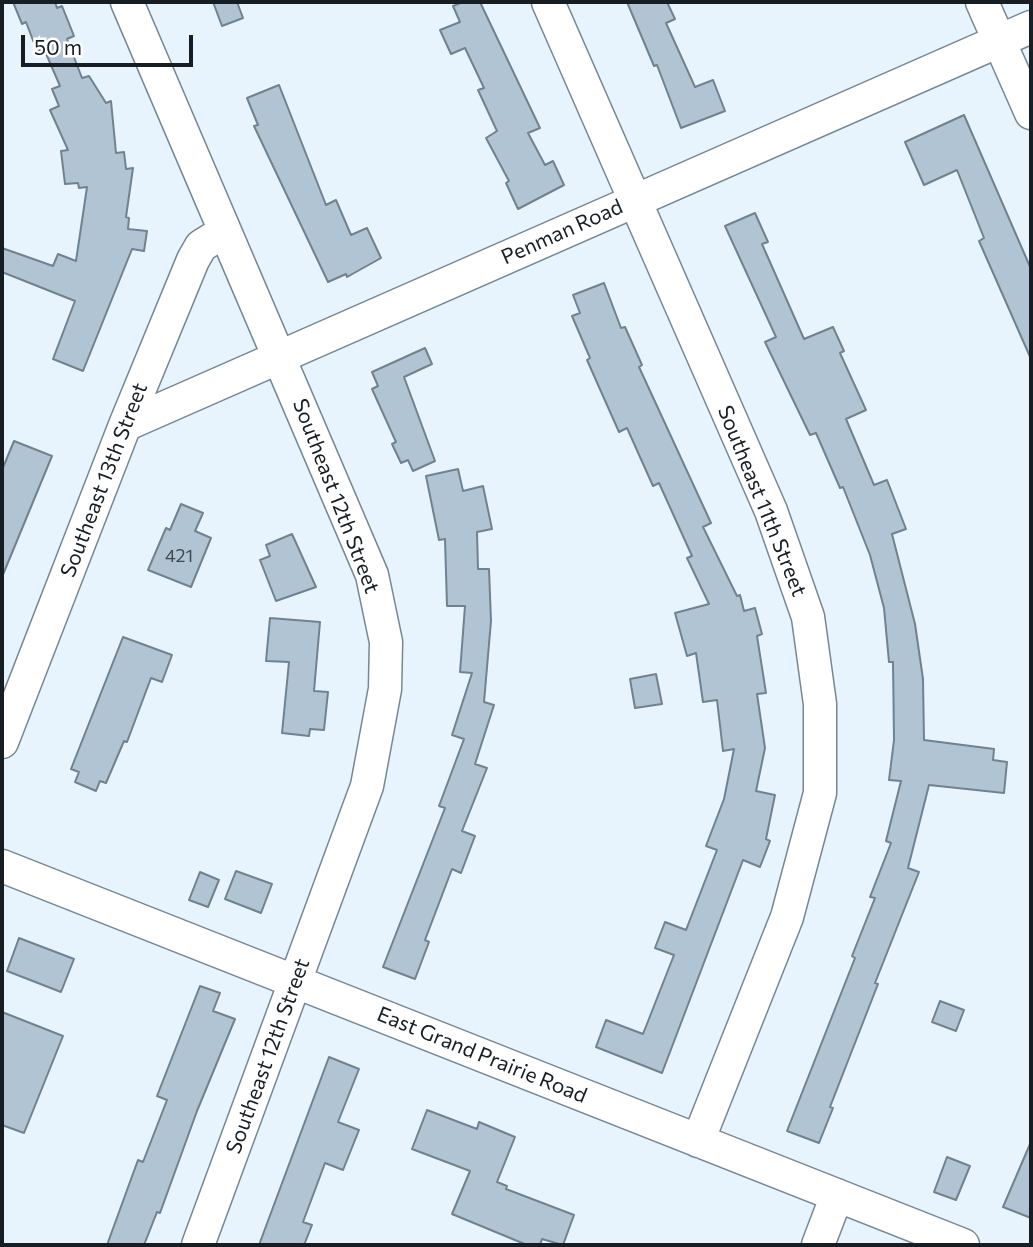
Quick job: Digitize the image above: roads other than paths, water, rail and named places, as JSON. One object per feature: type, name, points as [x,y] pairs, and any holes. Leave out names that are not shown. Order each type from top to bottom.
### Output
[{"type":"street","name":"Southeast 12th Street","points":[[127,2],[372,575],[386,642],[384,689],[367,786],[198,1245]]},
{"type":"street","name":"Southeast 11th Street","points":[[548,2],[771,511],[808,617],[820,704],[820,793],[787,917],[698,1140]]},
{"type":"street","points":[[982,2],[1031,113]]},
{"type":"street","name":"Penman Road","points":[[125,425],[1031,27]]},
{"type":"street","name":"Southeast 13th Street","points":[[2,742],[125,425],[193,260],[201,246],[225,231]]},
{"type":"street","name":"East Grand Prairie Road","points":[[2,866],[963,1245]]},
{"type":"street","points":[[818,1245],[836,1195]]}]
